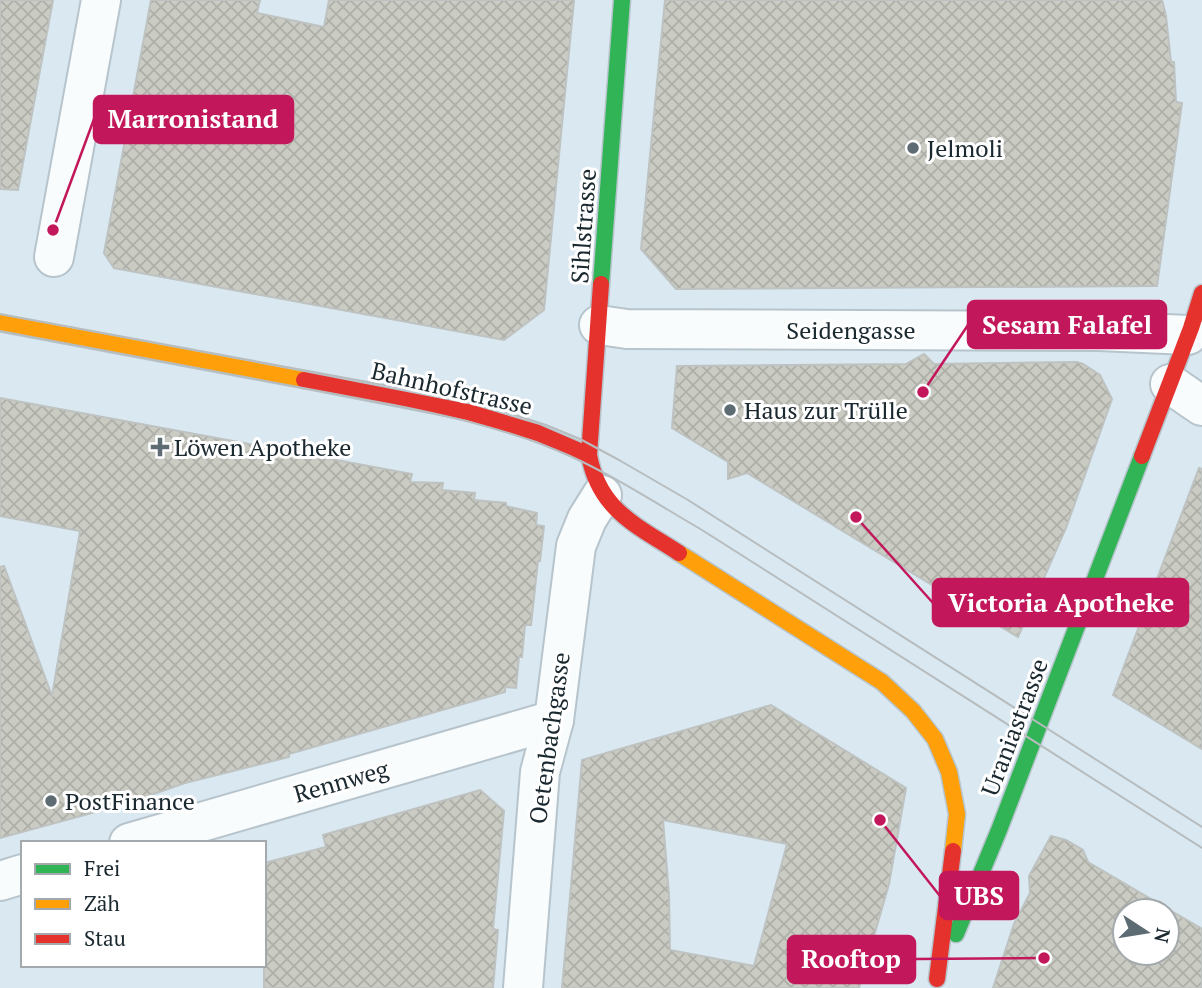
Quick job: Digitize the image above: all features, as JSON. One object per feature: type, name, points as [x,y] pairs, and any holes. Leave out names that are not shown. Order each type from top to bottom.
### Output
[{"type":"street","points":[[54,257],[101,0]]},
{"type":"street","name":"Sihlstrasse","points":[[589,455],[622,0]]},
{"type":"street","name":"Seidengasse","points":[[598,325],[626,329],[1100,331],[1196,320]]},
{"type":"street","name":"Uraniastrasse","points":[[935,984],[999,830],[1196,320]]},
{"type":"street","name":"Bahnhofstrasse","points":[[0,323],[450,407],[534,431],[589,455]]},
{"type":"street","points":[[1170,384],[1202,406]]},
{"type":"street","points":[[589,455],[596,484],[602,495]]},
{"type":"street","name":"Uraniastrasse","points":[[602,495],[626,519],[881,682],[912,709],[932,733],[946,761],[955,792],[957,814],[935,984]]},
{"type":"street","name":"Oetenbachgasse","points":[[523,988],[540,772],[554,720],[576,546],[587,519],[602,495]]},
{"type":"street","name":"Rennweg","points":[[136,841],[554,720]]},
{"type":"street","points":[[0,881],[21,875]]},
{"type":"building","points":[[0,0],[53,0],[18,190],[0,189]]},
{"type":"building","points":[[151,0],[260,0],[257,13],[324,27],[329,0],[574,0],[544,310],[504,340],[114,268],[104,253]]},
{"type":"building","name":"Jelmoli","points":[[665,0],[1162,0],[1171,62],[1174,62],[1176,102],[1182,103],[1157,286],[676,289],[641,249]]},
{"type":"building","points":[[924,354],[934,364],[1077,362],[1100,375],[1112,399],[1066,528],[1018,637],[747,473],[728,479],[728,462],[672,428],[677,366],[906,364]]},
{"type":"building","points":[[0,398],[412,474],[410,482],[443,483],[442,490],[475,493],[474,500],[506,503],[506,506],[537,513],[536,525],[544,526],[540,561],[531,625],[525,625],[516,688],[505,687],[505,692],[289,754],[289,757],[185,783],[125,804],[0,838],[0,567],[4,566],[52,696],[80,531],[0,516]]},
{"type":"building","points":[[1199,468],[1202,469],[1202,749],[1113,695]]},
{"type":"building","points":[[771,705],[906,788],[889,884],[859,988],[562,988],[582,760]],"holes":[[[663,820],[787,844],[754,966],[670,950]]]},
{"type":"building","points":[[480,790],[504,811],[493,929],[498,930],[493,988],[264,988],[266,862],[326,847],[323,835]]},
{"type":"building","points":[[1051,836],[1066,840],[1083,850],[1088,862],[1148,897],[1111,897],[1111,967],[1181,967],[1181,917],[1202,929],[1202,988],[993,988],[1014,924],[1030,893],[1029,876]]},
{"type":"tram line","points":[[0,314],[449,397],[490,407],[580,439],[688,500],[1202,827]]},
{"type":"tram line","points":[[0,331],[394,405],[506,432],[570,456],[621,482],[702,530],[1202,848]]},
{"type":"traffic: fast","points":[[601,284],[622,0]]},
{"type":"traffic: fast","points":[[956,934],[999,830],[1142,456]]},
{"type":"traffic: slow","points":[[0,323],[304,380]]},
{"type":"traffic: slow","points":[[679,553],[882,682],[913,711],[935,739],[949,772],[957,814],[953,851]]},
{"type":"traffic: jam","points":[[601,284],[589,455],[594,474],[601,490],[622,514],[679,553]]},
{"type":"traffic: jam","points":[[1142,456],[1202,293]]},
{"type":"traffic: jam","points":[[304,380],[468,412],[538,433],[589,455]]},
{"type":"traffic: jam","points":[[937,979],[953,851]]},
{"type":"place","name":"Jelmoli","points":[[913,148]]},
{"type":"place","name":"Marronistand","points":[[53,230]]},
{"type":"place","name":"Sesam Falafel","points":[[923,392]]},
{"type":"place","name":"Haus zur Trülle","points":[[730,410]]},
{"type":"place","name":"Löwen Apotheke","points":[[160,447]]},
{"type":"place","name":"Victoria Apotheke","points":[[856,517]]},
{"type":"place","name":"PostFinance","points":[[51,801]]},
{"type":"place","name":"UBS","points":[[880,820]]},
{"type":"place","name":"Rooftop","points":[[1044,958]]}]
